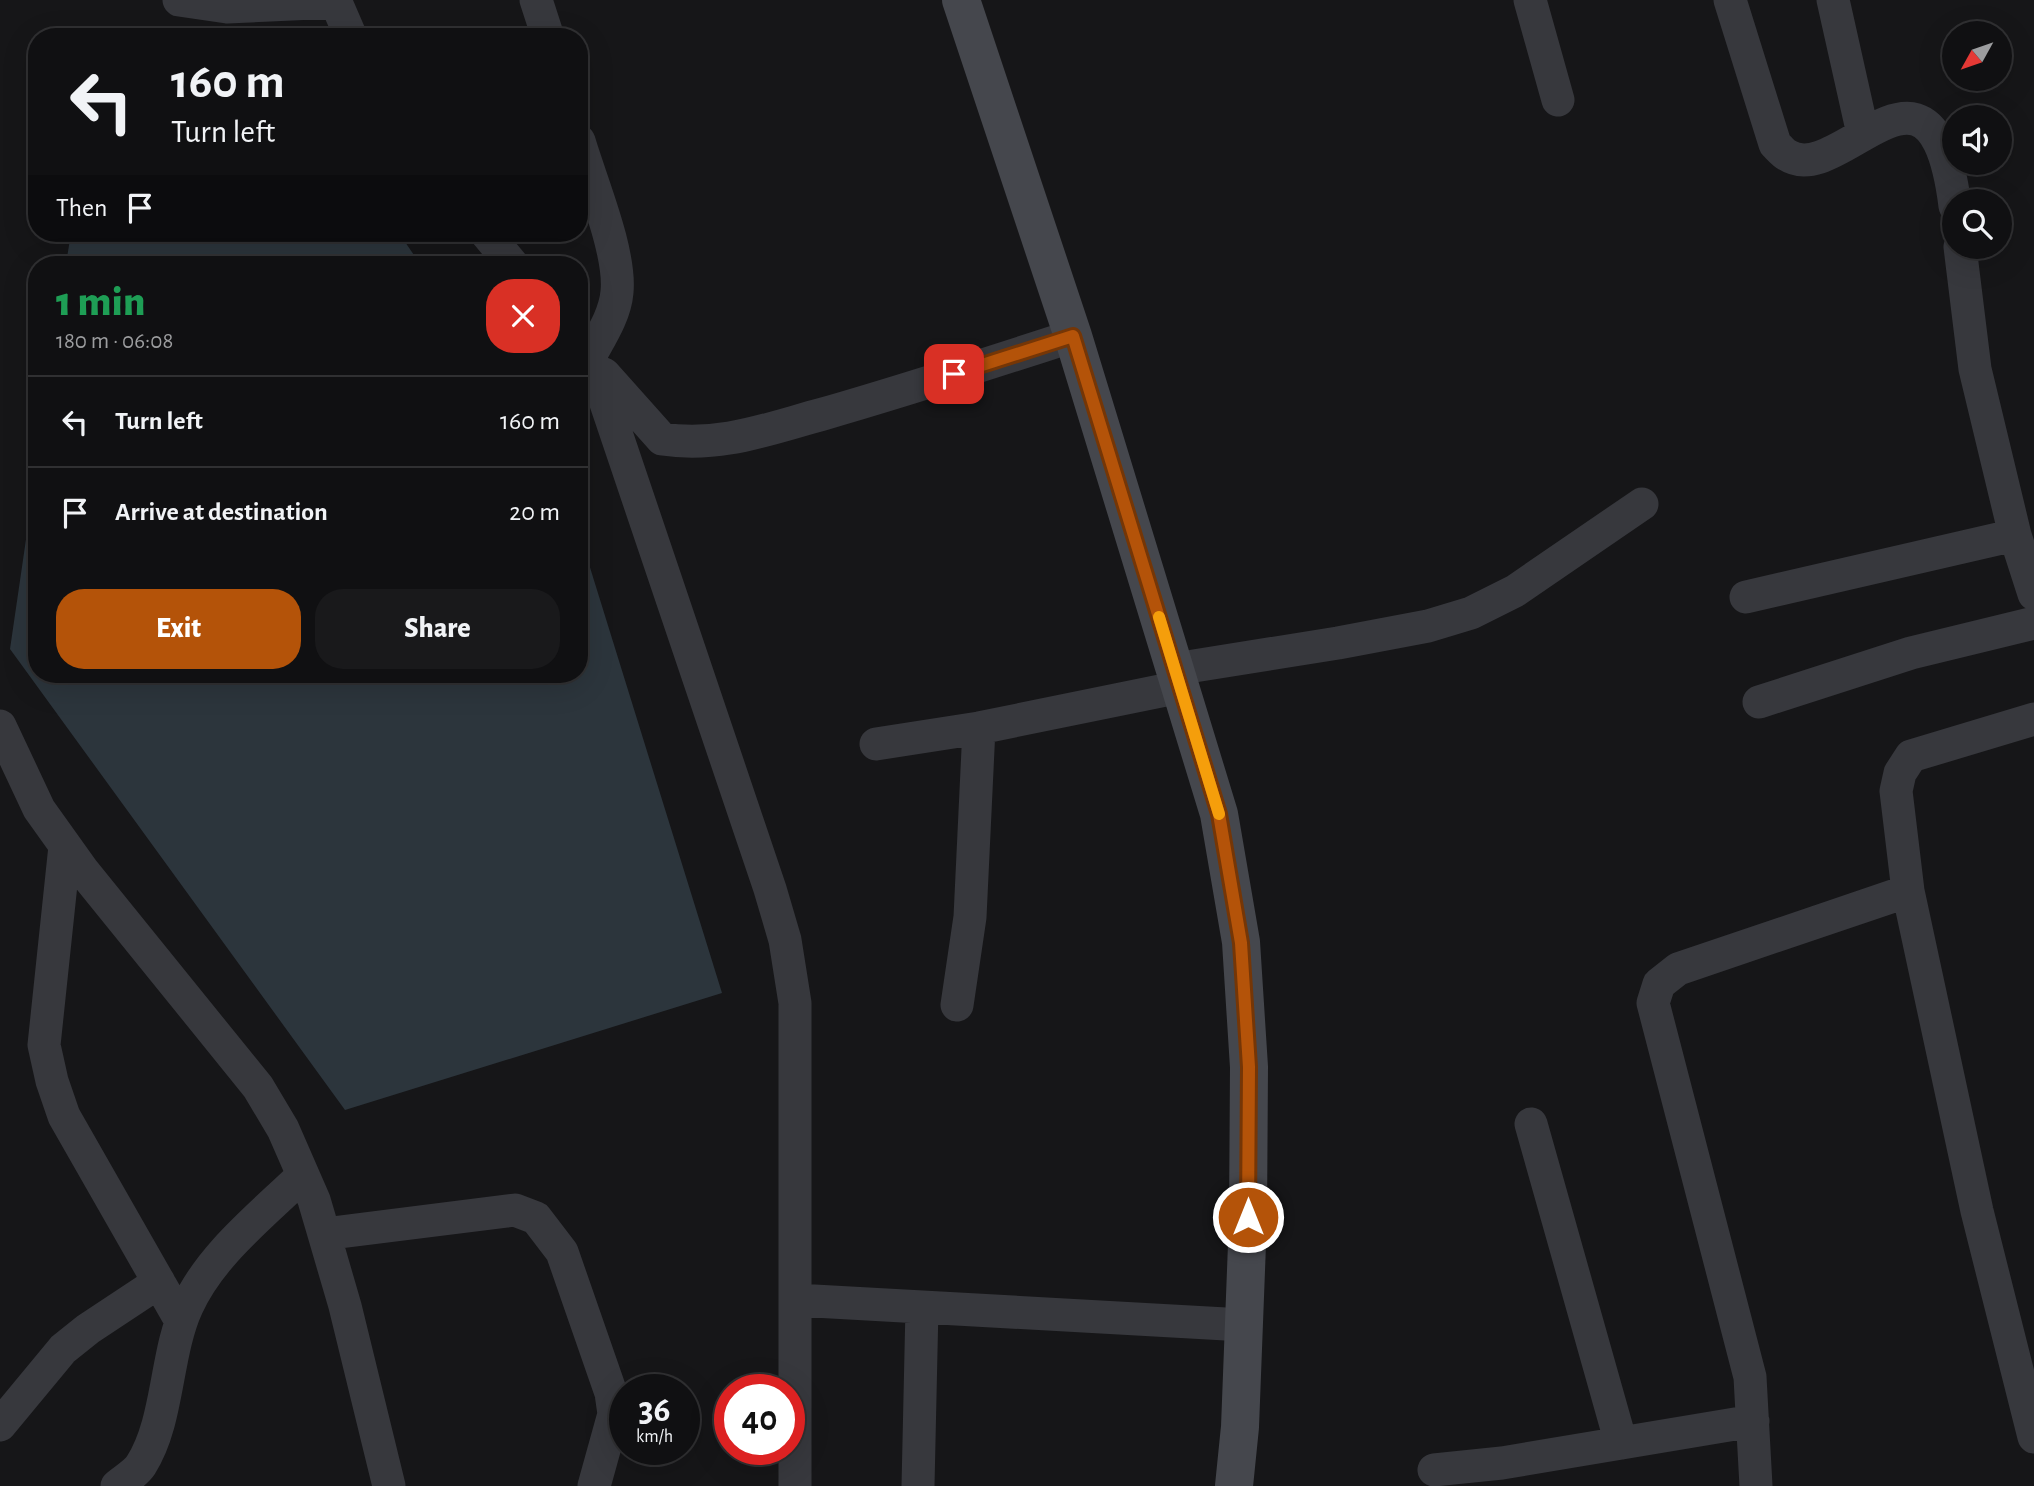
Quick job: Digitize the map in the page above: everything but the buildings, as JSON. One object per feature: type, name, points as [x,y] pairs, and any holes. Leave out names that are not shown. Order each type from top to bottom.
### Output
[{"type":"street","points":[[179,0],[227,7],[336,1],[347,28]]},
{"type":"street","points":[[537,0],[545,28]]},
{"type":"street","points":[[961,0],[1073,336],[1219,814],[1241,943],[1249,1067],[1244,1325],[1234,1486]]},
{"type":"street","points":[[1530,0],[1558,100]]},
{"type":"street","points":[[1730,0],[1775,144],[1788,157],[1807,159],[1827,154],[1885,122],[1910,118],[1929,126],[1944,150],[1952,189]]},
{"type":"street","points":[[1833,0],[1863,134]]},
{"type":"street","points":[[588,171],[616,263],[617,293],[608,322],[588,346]]},
{"type":"street","points":[[494,242],[505,256]]},
{"type":"street","points":[[1961,259],[1975,369],[2015,535],[2034,594]]},
{"type":"street","points":[[588,353],[662,439],[693,444],[729,440],[858,404],[1073,336]]},
{"type":"street","points":[[588,359],[724,747],[785,940],[795,1003],[796,1486]]},
{"type":"street","points":[[876,744],[979,728],[1178,678],[1389,634],[1471,613],[1515,591],[1642,504]]},
{"type":"street","points":[[1746,597],[2015,535]]},
{"type":"street","points":[[1759,702],[1910,653],[2034,623]]},
{"type":"street","points":[[2034,719],[1911,756],[1900,773],[1896,791],[1908,891],[1977,1211],[2034,1437]]},
{"type":"street","points":[[0,726],[39,809],[65,846],[258,1087],[283,1129],[324,1234],[389,1486]]},
{"type":"street","points":[[957,1005],[970,917],[979,728]]},
{"type":"street","points":[[65,846],[44,1045],[52,1081],[64,1116],[181,1321]]},
{"type":"street","points":[[1756,1486],[1749,1377],[1653,1003],[1659,984],[1678,969],[1908,891]]},
{"type":"street","points":[[1531,1124],[1621,1443]]},
{"type":"street","points":[[117,1486],[140,1466],[154,1436],[187,1305],[214,1265],[303,1175]]},
{"type":"street","points":[[324,1234],[515,1210],[536,1218],[562,1252],[611,1393],[614,1414],[594,1486]]},
{"type":"street","points":[[0,1425],[64,1349],[88,1329],[159,1282]]},
{"type":"street","points":[[796,1300],[1244,1325]]},
{"type":"street","points":[[918,1486],[922,1307]]},
{"type":"street","points":[[1434,1470],[1502,1463],[1753,1421]]},
{"type":"shaded area","points":[[70,242],[405,242],[415,256],[67,256]]},
{"type":"shaded area","points":[[28,526],[28,674],[10,649]]},
{"type":"shaded area","points":[[588,561],[722,993],[345,1110],[35,683],[588,683]]},
{"type":"slow traffic","points":[[1159,617],[1219,814]]},
{"type":"route","points":[[954,374],[1073,336],[1219,814],[1241,943],[1249,1067],[1248,1217]]}]
